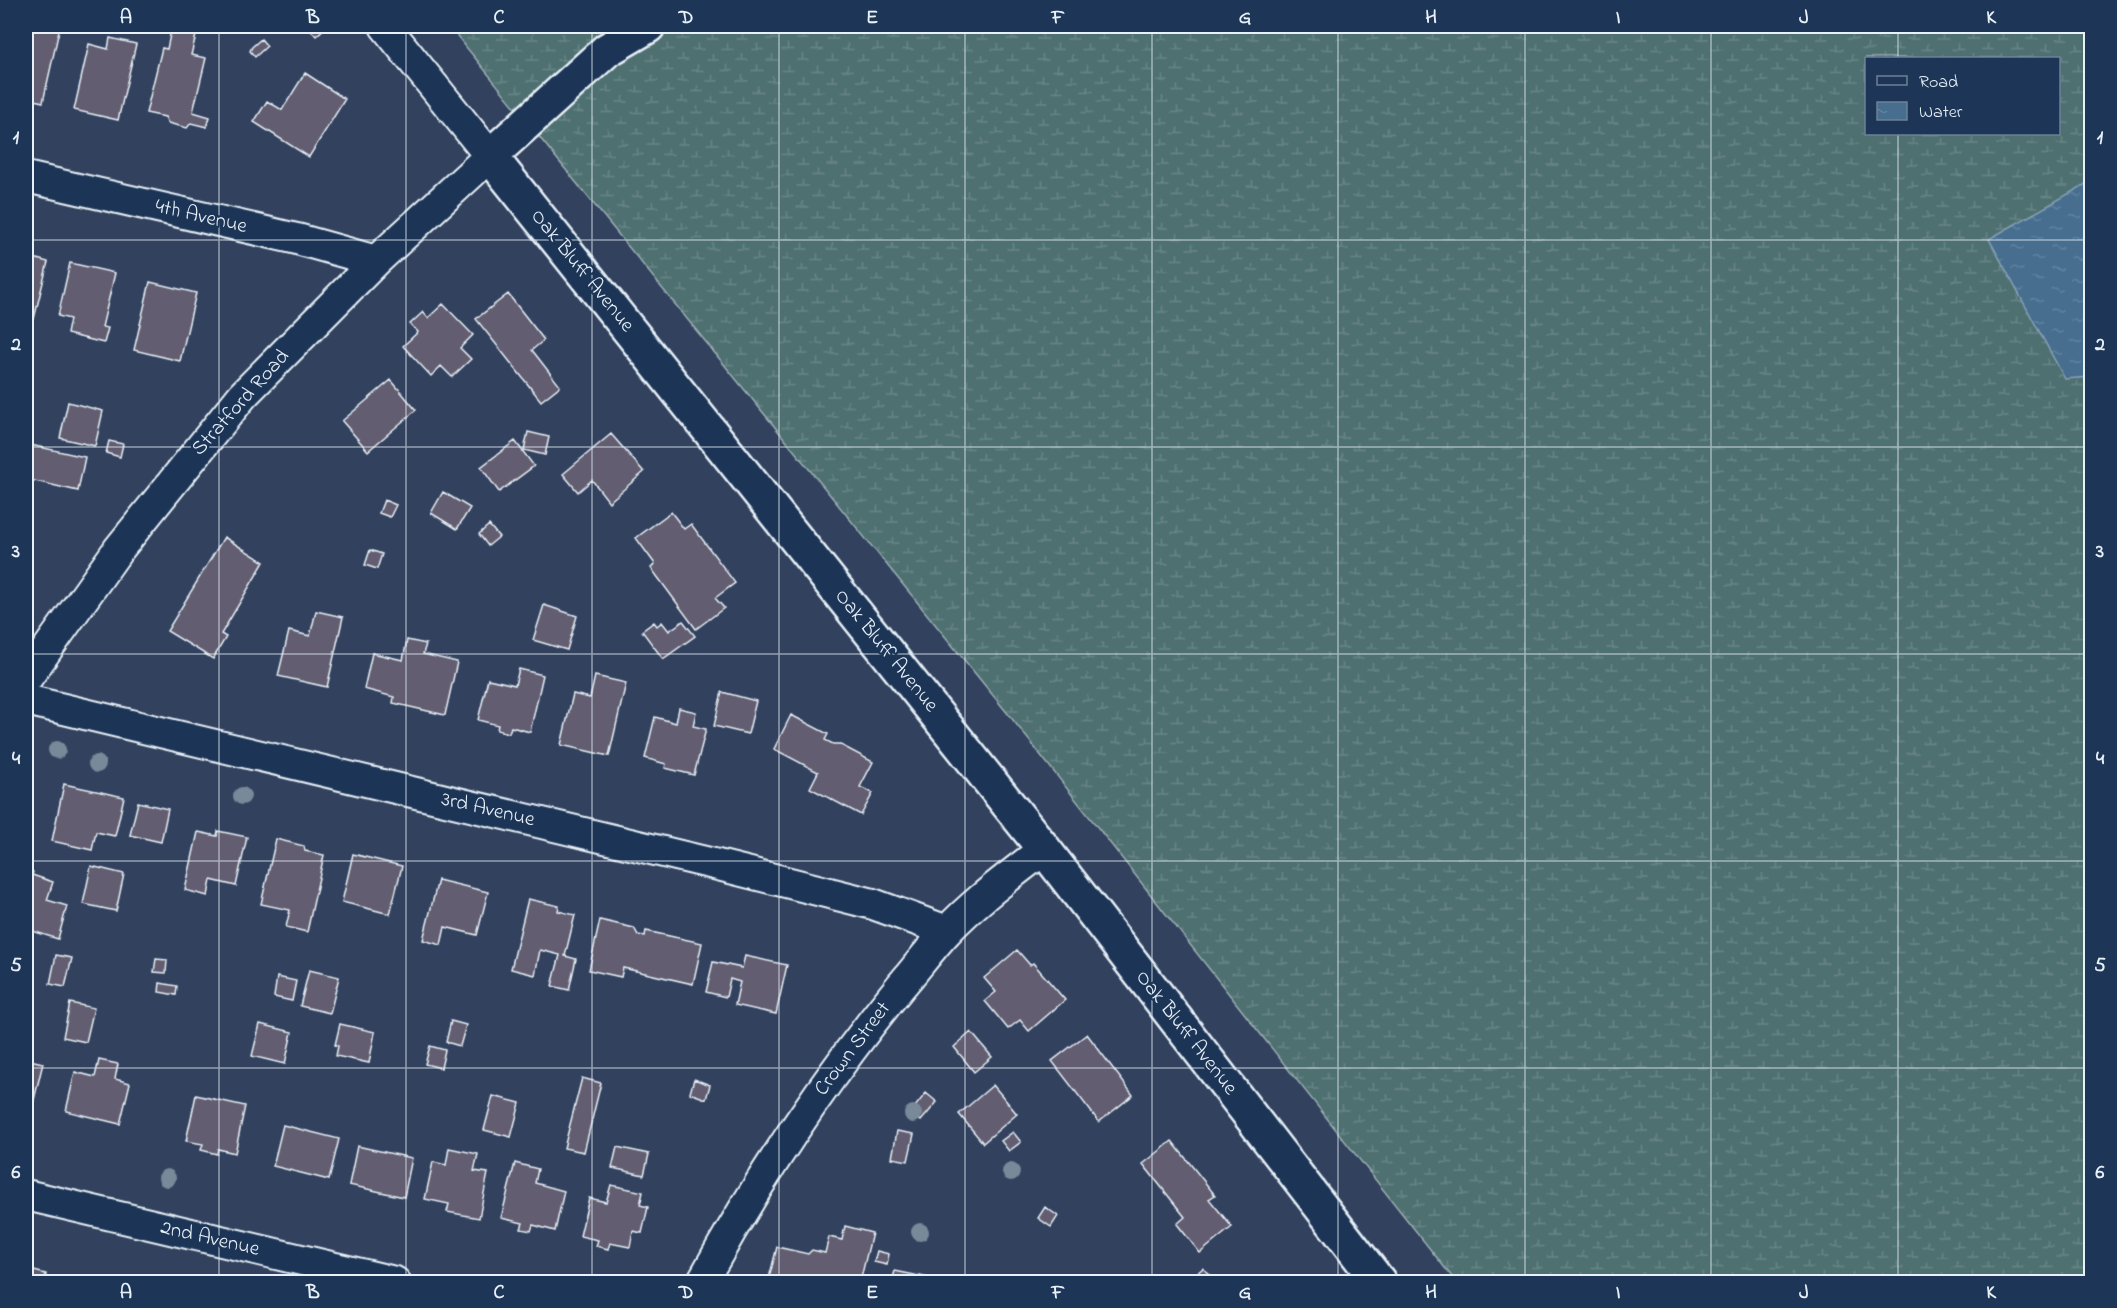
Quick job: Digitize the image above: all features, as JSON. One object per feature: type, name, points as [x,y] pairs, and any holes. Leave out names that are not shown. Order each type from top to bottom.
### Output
[{"type":"main road","points":[[490,156],[607,50],[648,26]]},
{"type":"main road","name":"Oak Bluff Avenue","points":[[490,156],[1044,849],[1379,1282]]},
{"type":"street","name":"Oak Bluff Avenue","points":[[385,26],[490,156]]},
{"type":"street","name":"Stratford Road","points":[[26,679],[118,550],[243,395],[376,261],[490,156]]},
{"type":"street","name":"4th Avenue","points":[[26,177],[297,239],[376,261]]},
{"type":"street","name":"3rd Avenue","points":[[26,700],[751,873],[873,904],[947,931]]},
{"type":"street","name":"Crown Street","points":[[702,1282],[731,1230],[797,1124],[871,1023],[947,931],[991,890],[1044,849]]},
{"type":"street","name":"2nd Avenue","points":[[26,1195],[395,1282]]},
{"type":"green space","points":[[449,26],[2091,26],[2091,181],[2065,378],[2091,377],[2091,1282],[1456,1282],[1013,720]]},
{"type":"water","points":[[2091,181],[2091,377],[2065,379],[1989,239]]},
{"type":"building","points":[[31,26],[60,26],[43,102],[26,98],[26,36]]},
{"type":"building","points":[[307,26],[327,26],[316,36]]},
{"type":"building","points":[[171,30],[196,35],[191,55],[206,58],[193,112],[210,117],[207,127],[191,123],[187,128],[168,123],[165,117],[146,113],[162,48],[167,49]]},
{"type":"building","points":[[110,38],[136,44],[118,120],[74,110],[89,44],[108,49]]},
{"type":"building","points":[[261,39],[267,46],[255,57],[250,51]]},
{"type":"building","points":[[305,73],[345,99],[309,157],[254,122],[267,101],[282,110]]},
{"type":"building","points":[[26,256],[48,262],[34,319],[26,317]]},
{"type":"building","points":[[70,263],[115,273],[102,327],[108,328],[104,343],[67,334],[70,319],[58,316]]},
{"type":"building","points":[[150,282],[196,293],[180,361],[134,350]]},
{"type":"building","points":[[508,294],[544,340],[532,350],[560,386],[541,401],[476,319]]},
{"type":"building","points":[[443,304],[473,335],[460,348],[471,359],[452,377],[441,366],[431,376],[403,346],[418,332],[410,324],[423,312],[428,318]]},
{"type":"building","points":[[391,380],[416,410],[368,451],[342,421]]},
{"type":"building","points":[[68,402],[103,411],[95,446],[60,438]]},
{"type":"building","points":[[528,432],[549,437],[545,455],[524,450]]},
{"type":"building","points":[[611,434],[644,472],[609,502],[592,480],[578,492],[563,474]]},
{"type":"building","points":[[109,441],[123,444],[120,457],[106,453]]},
{"type":"building","points":[[515,441],[534,466],[499,492],[481,467]]},
{"type":"building","points":[[26,444],[85,457],[78,491],[26,479]]},
{"type":"building","points":[[443,492],[470,508],[457,529],[431,513]]},
{"type":"building","points":[[384,500],[396,505],[390,517],[379,513]]},
{"type":"building","points":[[671,512],[684,529],[691,524],[735,583],[715,598],[724,608],[696,629],[651,568],[655,564],[636,538]]},
{"type":"building","points":[[489,525],[499,537],[488,546],[479,534]]},
{"type":"building","points":[[224,537],[264,562],[221,634],[226,637],[213,659],[167,631]]},
{"type":"building","points":[[370,550],[382,554],[377,569],[365,565]]},
{"type":"building","points":[[544,605],[577,616],[567,650],[533,640]]},
{"type":"building","points":[[316,611],[343,617],[327,687],[278,676],[289,631],[310,636]]},
{"type":"building","points":[[683,621],[695,636],[663,659],[642,631],[654,622],[657,626],[662,622],[669,631]]},
{"type":"building","points":[[407,640],[426,644],[423,654],[457,662],[445,715],[393,703],[394,697],[364,689],[372,653],[403,660]]},
{"type":"building","points":[[519,669],[543,675],[530,732],[511,727],[509,733],[497,730],[498,725],[478,720],[488,679],[515,685]]},
{"type":"building","points":[[595,676],[626,683],[609,756],[561,745],[573,694],[590,698]]},
{"type":"building","points":[[722,692],[756,701],[748,734],[714,726]]},
{"type":"building","points":[[679,708],[696,712],[693,726],[706,729],[694,775],[665,768],[666,764],[645,758],[655,717],[676,723]]},
{"type":"building","points":[[791,715],[828,734],[825,740],[839,744],[873,762],[860,787],[873,793],[861,815],[810,788],[818,772],[774,749]]},
{"type":"building","points":[[64,784],[124,797],[115,836],[96,832],[92,850],[52,841]]},
{"type":"building","points":[[138,802],[168,809],[161,842],[130,835]]},
{"type":"building","points":[[218,831],[247,837],[236,886],[211,880],[208,896],[185,890],[198,832],[217,836]]},
{"type":"building","points":[[276,839],[304,846],[305,851],[324,855],[307,932],[286,927],[290,910],[261,904]]},
{"type":"building","points":[[353,854],[402,866],[390,914],[342,902]]},
{"type":"building","points":[[91,866],[124,874],[116,911],[83,904]]},
{"type":"building","points":[[26,870],[33,872],[32,875],[53,882],[47,900],[67,906],[58,939],[26,929]]},
{"type":"building","points":[[438,880],[488,892],[477,935],[445,927],[441,945],[423,940]]},
{"type":"building","points":[[528,899],[559,906],[558,911],[575,915],[565,956],[576,959],[569,990],[552,986],[560,955],[540,950],[535,975],[511,969]]},
{"type":"building","points":[[600,920],[634,928],[638,935],[645,936],[646,931],[702,943],[693,984],[623,968],[621,977],[589,970]]},
{"type":"building","points":[[1017,950],[1030,965],[1033,963],[1065,1000],[1029,1031],[1020,1020],[1008,1029],[985,1001],[996,992],[984,978]]},
{"type":"building","points":[[56,955],[72,958],[65,987],[50,984]]},
{"type":"building","points":[[745,956],[787,965],[776,1014],[735,1005],[740,982],[730,979],[726,997],[706,992],[713,962],[742,968]]},
{"type":"building","points":[[156,959],[167,960],[166,973],[154,972]]},
{"type":"building","points":[[309,970],[339,977],[330,1013],[300,1006]]},
{"type":"building","points":[[277,977],[296,981],[292,1001],[274,997]]},
{"type":"building","points":[[160,983],[177,986],[176,995],[159,992]]},
{"type":"building","points":[[70,1003],[94,1008],[86,1042],[63,1037]]},
{"type":"building","points":[[451,1021],[466,1025],[460,1046],[446,1042]]},
{"type":"building","points":[[260,1024],[292,1032],[285,1064],[252,1056]]},
{"type":"building","points":[[340,1024],[375,1032],[369,1063],[336,1056],[338,1046],[335,1045]]},
{"type":"building","points":[[971,1032],[992,1057],[974,1072],[954,1047]]},
{"type":"building","points":[[1087,1034],[1133,1095],[1099,1122],[1052,1061]]},
{"type":"building","points":[[430,1046],[445,1050],[441,1068],[425,1064]]},
{"type":"building","points":[[26,1059],[43,1063],[33,1104],[26,1102]]},
{"type":"building","points":[[99,1060],[118,1064],[115,1079],[130,1083],[120,1124],[66,1111],[75,1072],[95,1077]]},
{"type":"building","points":[[582,1078],[601,1083],[584,1152],[564,1148]]},
{"type":"building","points":[[694,1079],[710,1085],[706,1099],[690,1093]]},
{"type":"building","points":[[993,1085],[1017,1114],[983,1143],[959,1114]]},
{"type":"building","points":[[926,1093],[937,1102],[921,1121],[910,1113]]},
{"type":"building","points":[[196,1095],[245,1106],[235,1153],[218,1149],[217,1154],[201,1150],[203,1144],[186,1141]]},
{"type":"building","points":[[493,1096],[520,1103],[511,1137],[484,1130]]},
{"type":"building","points":[[283,1125],[339,1139],[329,1180],[273,1166]]},
{"type":"building","points":[[897,1131],[914,1134],[908,1161],[892,1158]]},
{"type":"building","points":[[1013,1132],[1021,1142],[1009,1151],[1001,1141]]},
{"type":"building","points":[[1172,1141],[1215,1195],[1209,1199],[1232,1227],[1200,1253],[1177,1224],[1185,1217],[1143,1164]]},
{"type":"building","points":[[357,1146],[412,1158],[404,1197],[349,1185]]},
{"type":"building","points":[[617,1147],[649,1154],[644,1175],[612,1168]]},
{"type":"building","points":[[449,1148],[478,1154],[474,1171],[488,1173],[479,1218],[447,1212],[449,1204],[425,1199],[433,1162],[446,1165]]},
{"type":"building","points":[[515,1163],[538,1169],[535,1183],[564,1191],[555,1231],[533,1225],[531,1231],[521,1229],[523,1223],[501,1218]]},
{"type":"building","points":[[611,1185],[643,1192],[640,1205],[648,1207],[642,1233],[633,1231],[630,1247],[610,1243],[608,1249],[596,1246],[598,1240],[580,1236],[589,1198],[606,1202]]},
{"type":"building","points":[[1045,1207],[1058,1216],[1051,1227],[1038,1218]]},
{"type":"building","points":[[845,1226],[872,1233],[860,1282],[768,1282],[777,1247],[808,1254],[812,1250],[825,1253],[829,1237],[842,1240]]},
{"type":"building","points":[[877,1251],[889,1254],[887,1265],[874,1262]]},
{"type":"building","points":[[1203,1268],[1216,1282],[1191,1282],[1189,1280]]},
{"type":"building","points":[[26,1269],[46,1274],[45,1282],[26,1282]]},
{"type":"building","points":[[895,1271],[949,1282],[892,1282]]}]
